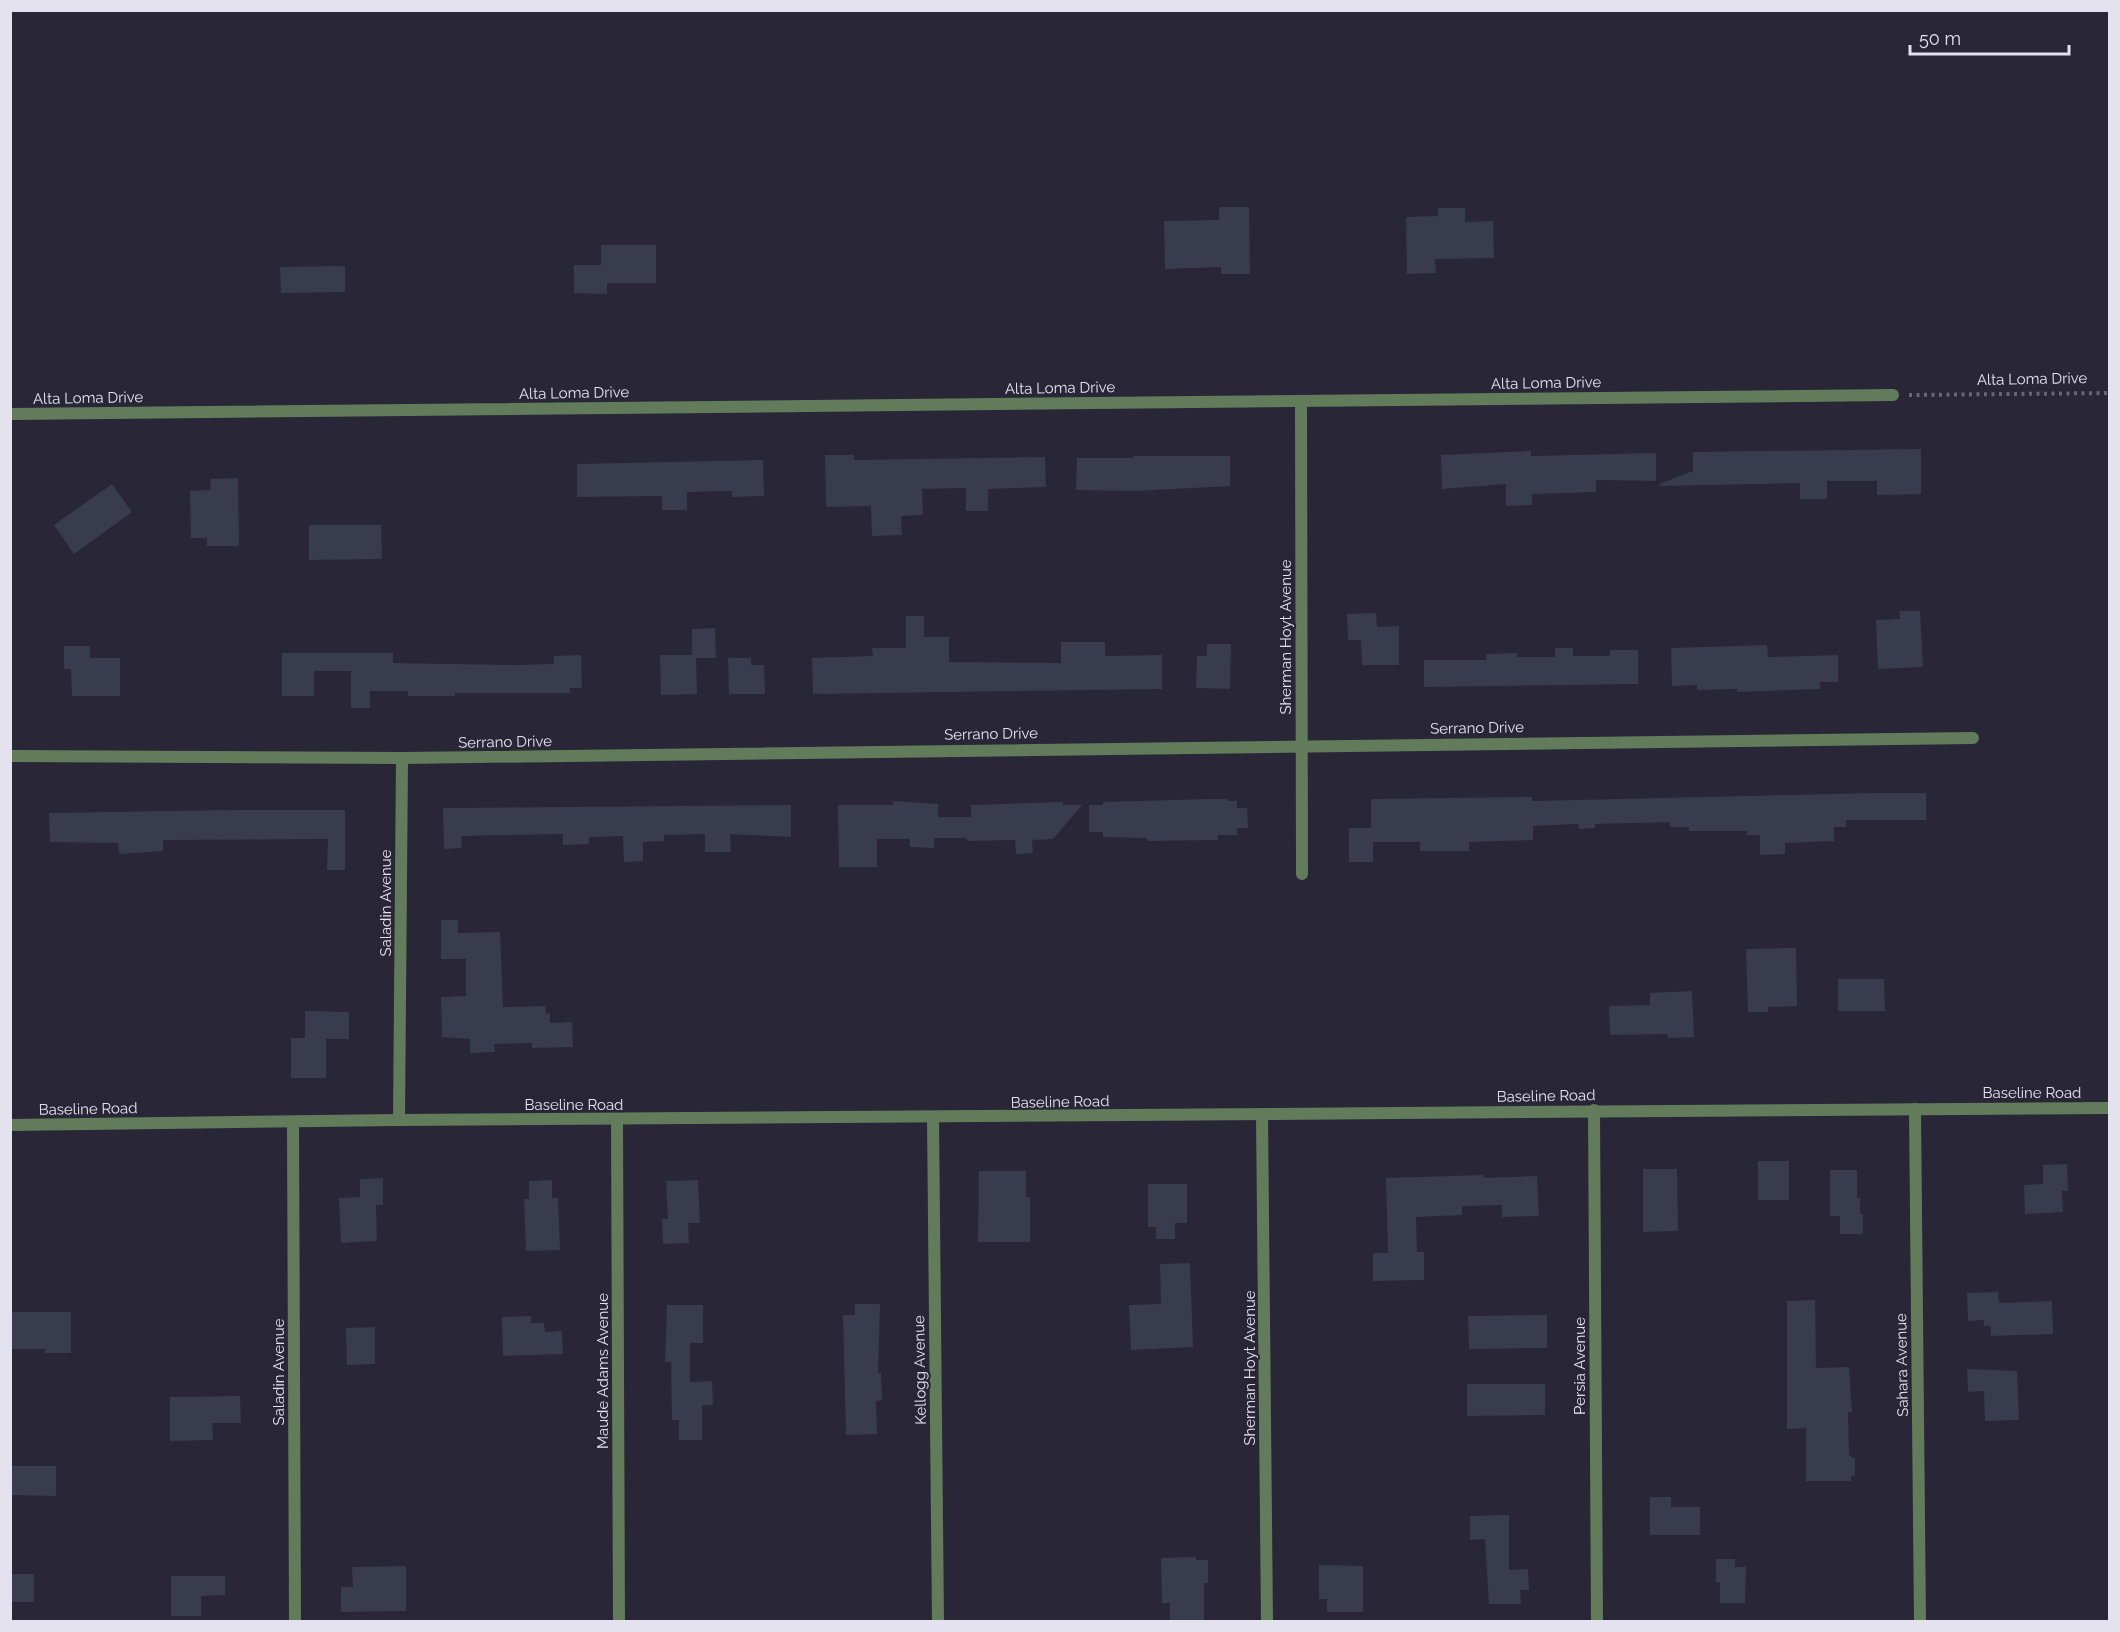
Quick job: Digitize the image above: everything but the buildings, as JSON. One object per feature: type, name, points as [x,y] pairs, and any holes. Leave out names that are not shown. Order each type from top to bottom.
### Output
[{"type":"street","name":"Alta Loma Drive","points":[[10,414],[1893,395]]},
{"type":"street","name":"Sherman Hoyt Avenue","points":[[1301,400],[1302,874]]},
{"type":"street","name":"Serrano Drive","points":[[10,756],[402,758],[1973,738]]},
{"type":"street","name":"Saladin Avenue","points":[[399,1120],[402,758]]},
{"type":"street","name":"Baseline Road","points":[[10,1125],[399,1120],[1262,1115],[1594,1110],[2109,1108]]},
{"type":"street","name":"Sahara Avenue","points":[[1915,1109],[1920,1622]]},
{"type":"street","name":"Persia Avenue","points":[[1594,1110],[1597,1622]]},
{"type":"street","name":"Sherman Hoyt Avenue","points":[[1262,1115],[1267,1622]]},
{"type":"street","name":"Kellogg Avenue","points":[[933,1118],[938,1622]]},
{"type":"street","name":"Maude Adams Avenue","points":[[617,1120],[620,1622]]},
{"type":"street","name":"Saladin Avenue","points":[[293,1122],[295,1622]]},
{"type":"path","name":"Alta Loma Drive","points":[[1893,395],[2109,393]]}]
